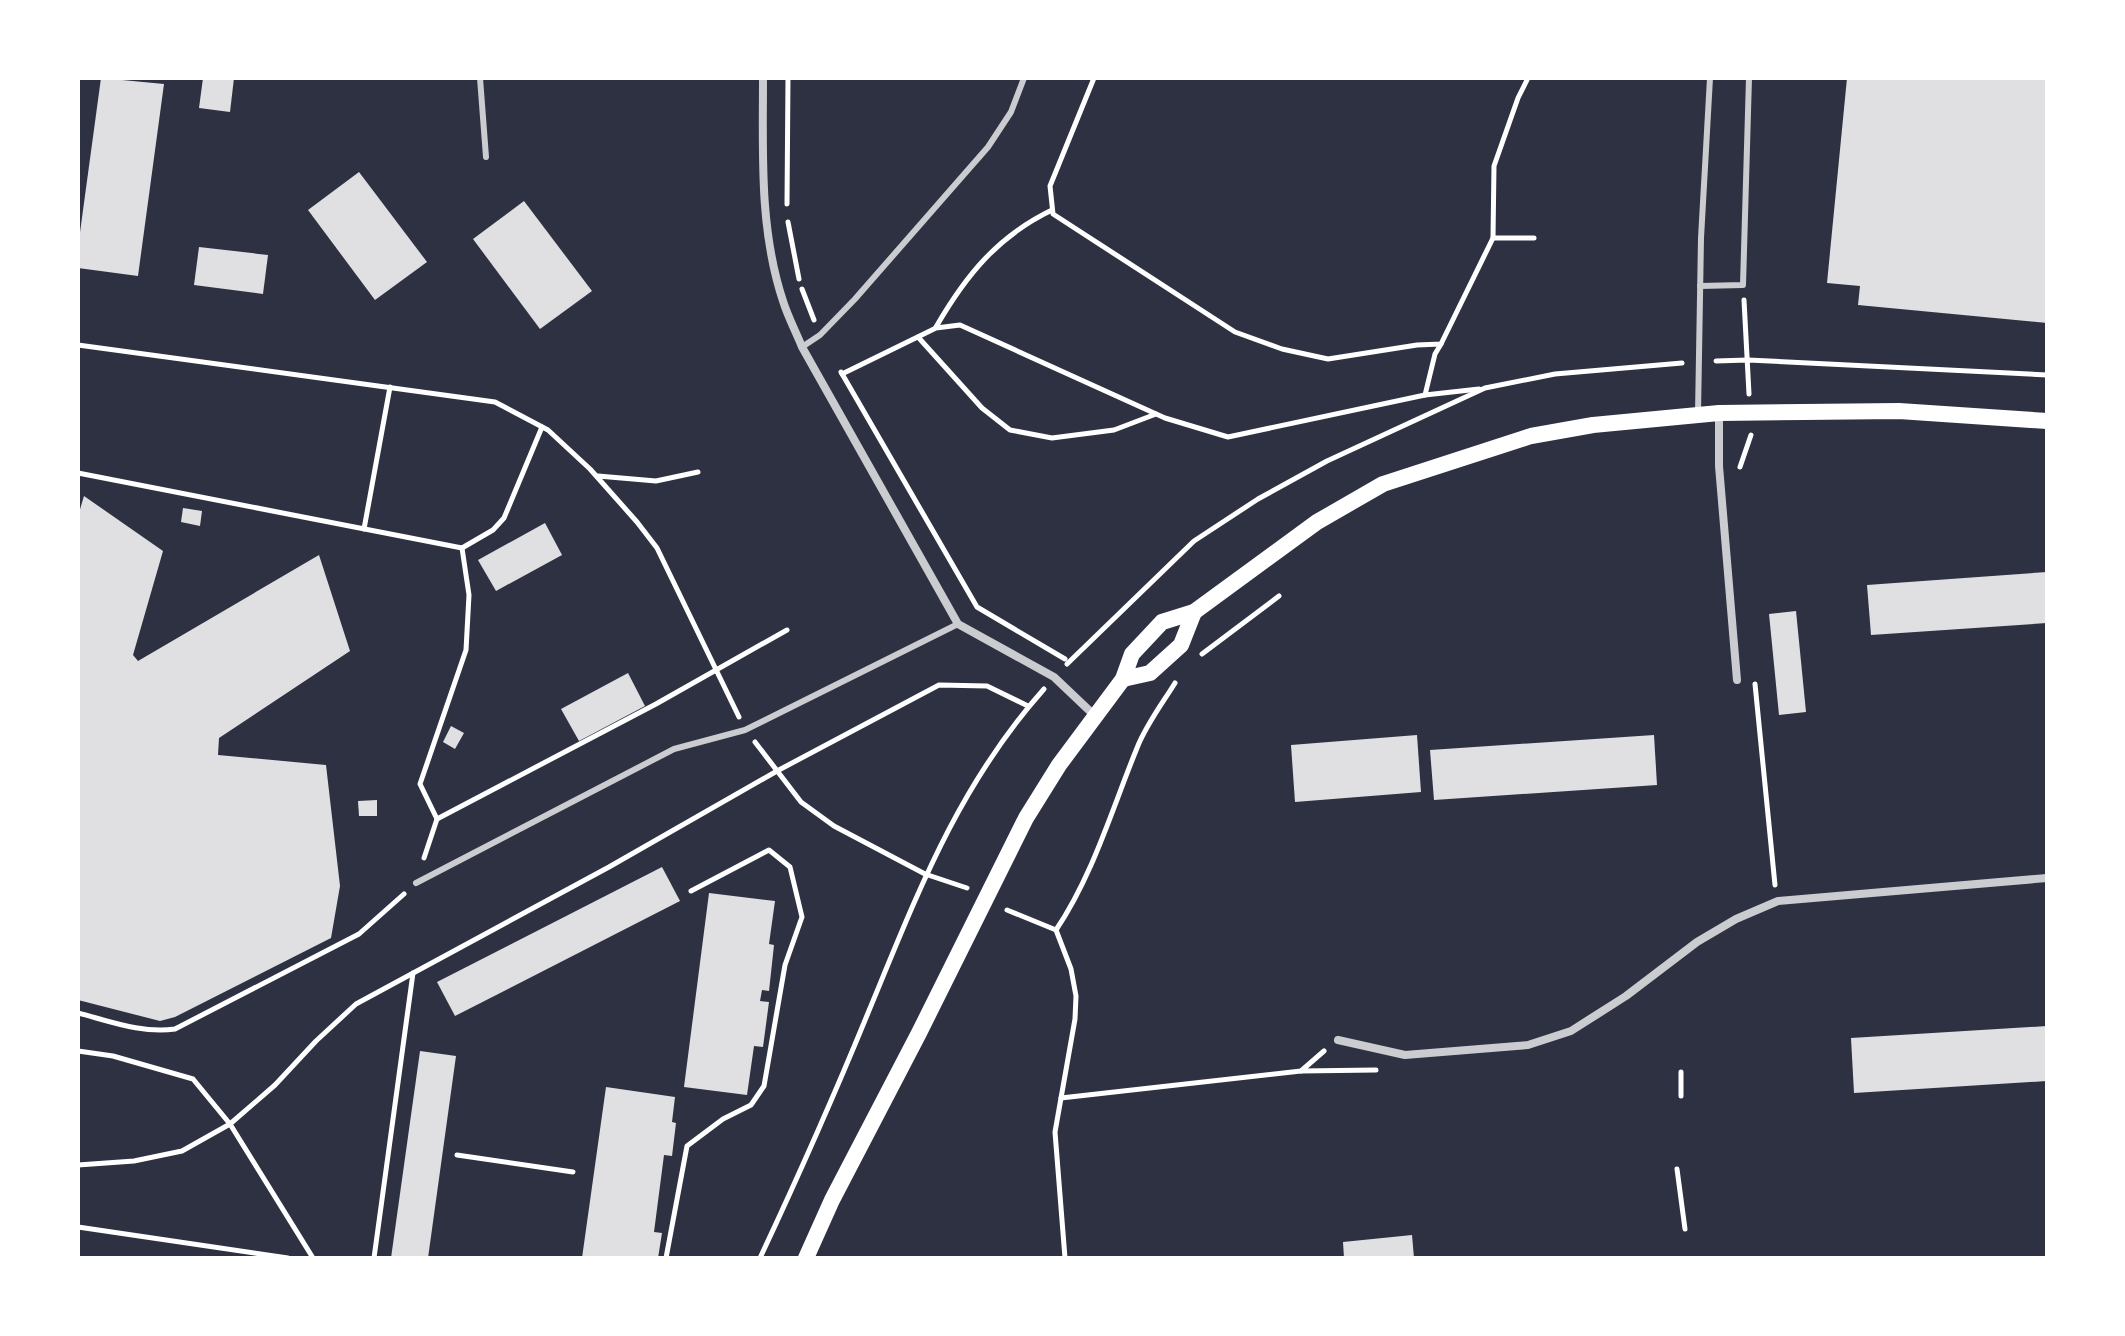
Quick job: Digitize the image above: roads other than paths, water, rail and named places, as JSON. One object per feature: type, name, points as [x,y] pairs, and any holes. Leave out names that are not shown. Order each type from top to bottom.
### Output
[{"type":"main road","points":[[806,1258],[832,1200],[1026,818],[1094,715],[1123,679],[1132,654],[1162,622],[1194,612],[1317,522],[1383,484],[1531,436],[1593,425],[1750,412],[1899,411],[2047,421]]},
{"type":"main road","points":[[1123,679],[1150,673],[1181,645],[1194,612]]},
{"type":"street","points":[[763,78],[766,221],[771,256],[783,302],[802,347],[958,624],[1054,677],[1094,715]]},
{"type":"street","points":[[1719,413],[1719,466],[1737,680]]},
{"type":"street","points":[[1338,1040],[1405,1055],[1528,1045],[1571,1031],[1626,996],[1697,942],[1736,919],[1778,901],[2047,878]]},
{"type":"lane","points":[[480,78],[486,157]]},
{"type":"lane","points":[[802,347],[820,335],[988,147],[1011,112],[1024,78]]},
{"type":"lane","points":[[1698,414],[1700,286],[1710,78]]},
{"type":"lane","points":[[1700,286],[1743,285],[1749,78]]},
{"type":"lane","points":[[416,883],[674,749],[745,730],[958,624]]}]
